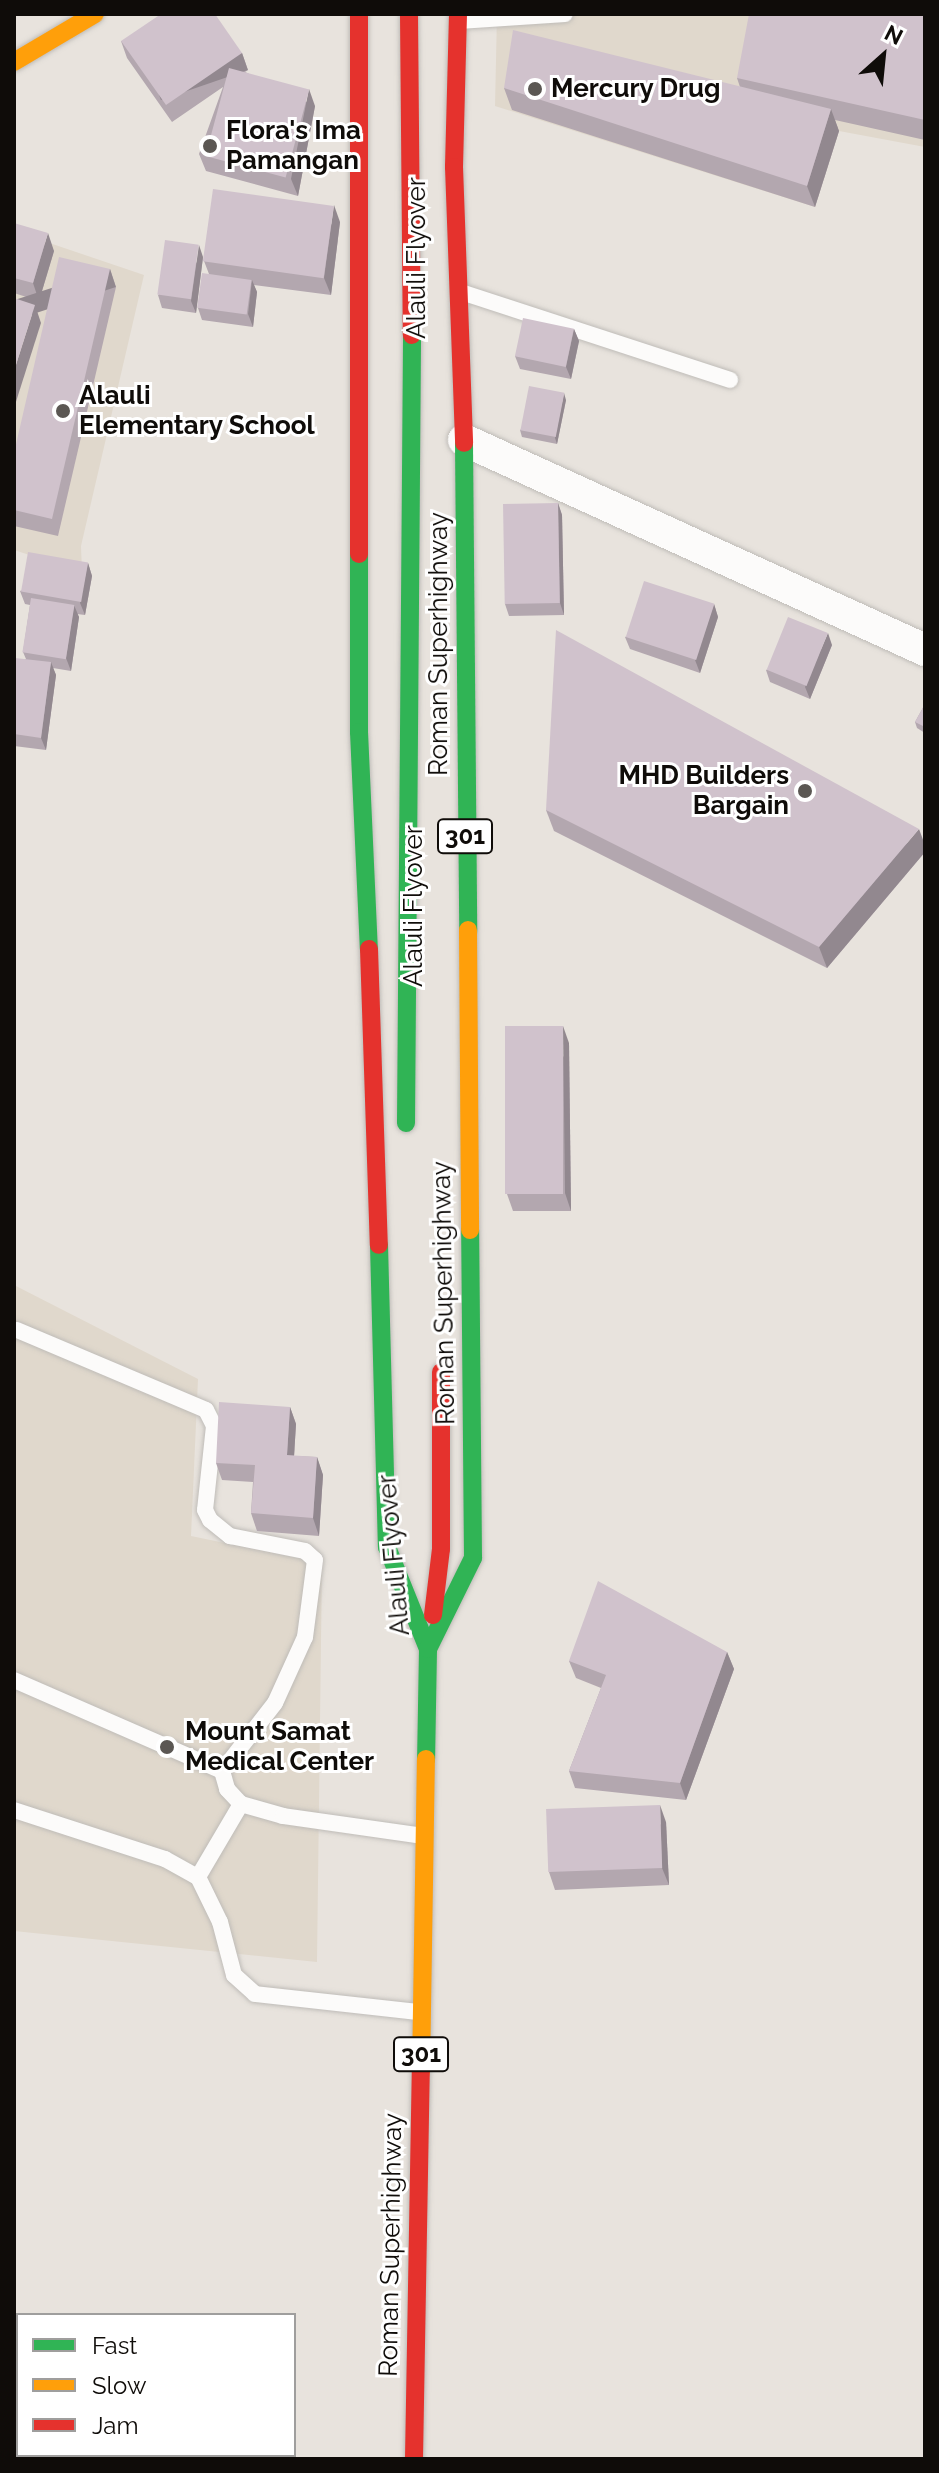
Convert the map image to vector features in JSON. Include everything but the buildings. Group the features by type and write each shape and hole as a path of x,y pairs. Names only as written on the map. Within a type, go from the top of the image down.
{"main road":[{"path":"14,62 95,14"},
{"name":"Roman Superhighway","path":"359,14 359,732 372,1006 387,1547 428,1649 414,2459"},
{"name":"Alauli Flyover","path":"406,1149 412,395 409,14"},
{"name":"Roman Superhighway","path":"428,1649 473,1558 464,440 454,167 453,17"},
{"name":"Alauli Flyover","path":"443,405 453,17"},
{"name":"Alauli Flyover","path":"428,1649 441,1549 441,1358"},
{"name":"Alauli Flyover","path":"416,1562 428,1649"}],"street":[{"path":"464,440 925,650"}],"lane":[{"path":"453,17 565,14"},
{"path":"459,292 730,380"},
{"path":"17,1330 206,1410 214,1426 205,1510 210,1520 230,1536 305,1551 315,1560 305,1637 275,1703 222,1771"},
{"path":"14,1680 222,1771"},
{"path":"222,1771 227,1789 241,1804 283,1816 425,1837"},
{"path":"198,1877 241,1804"},
{"path":"14,1810 165,1859 198,1877 220,1922 234,1975 255,1994 422,2013"}],"shaded area":[{"path":"497,14 925,14 925,147 839,131 815,207 495,106"},
{"name":"Alauli Elementary School","path":"14,231 144,275 81,546 82,572 14,550"},
{"name":"Mount Samat Medical Center","path":"14,1285 198,1379 191,1536 322,1563 317,1962 14,1931"}],"traffic: fast":[{"path":"406,1123 412,335"},
{"path":"464,443 468,930"},
{"path":"359,554 359,732 369,949"},
{"path":"428,1649 473,1558 470,1230"},
{"path":"379,1245 387,1547 428,1649 426,1759"}],"traffic: slow":[{"path":"14,62 95,14"},
{"path":"468,930 470,1230"},
{"path":"421,2072 426,1759"}],"traffic: jam":[{"path":"359,14 359,554"},
{"path":"409,14 412,335"},
{"path":"458,14 454,167 464,443"},
{"path":"369,949 379,1245"},
{"path":"433,1615 441,1549 441,1372"},
{"path":"414,2459 421,2072"}],"place":[{"name":"Mercury Drug","path":"535,89"},
{"name":"Flora's Ima Pamangan","path":"210,146"},
{"name":"Alauli Elementary School","path":"63,411"},
{"name":"MHD Builders Bargain","path":"805,791"},
{"name":"Mount Samat Medical Center","path":"167,1747"}]}
